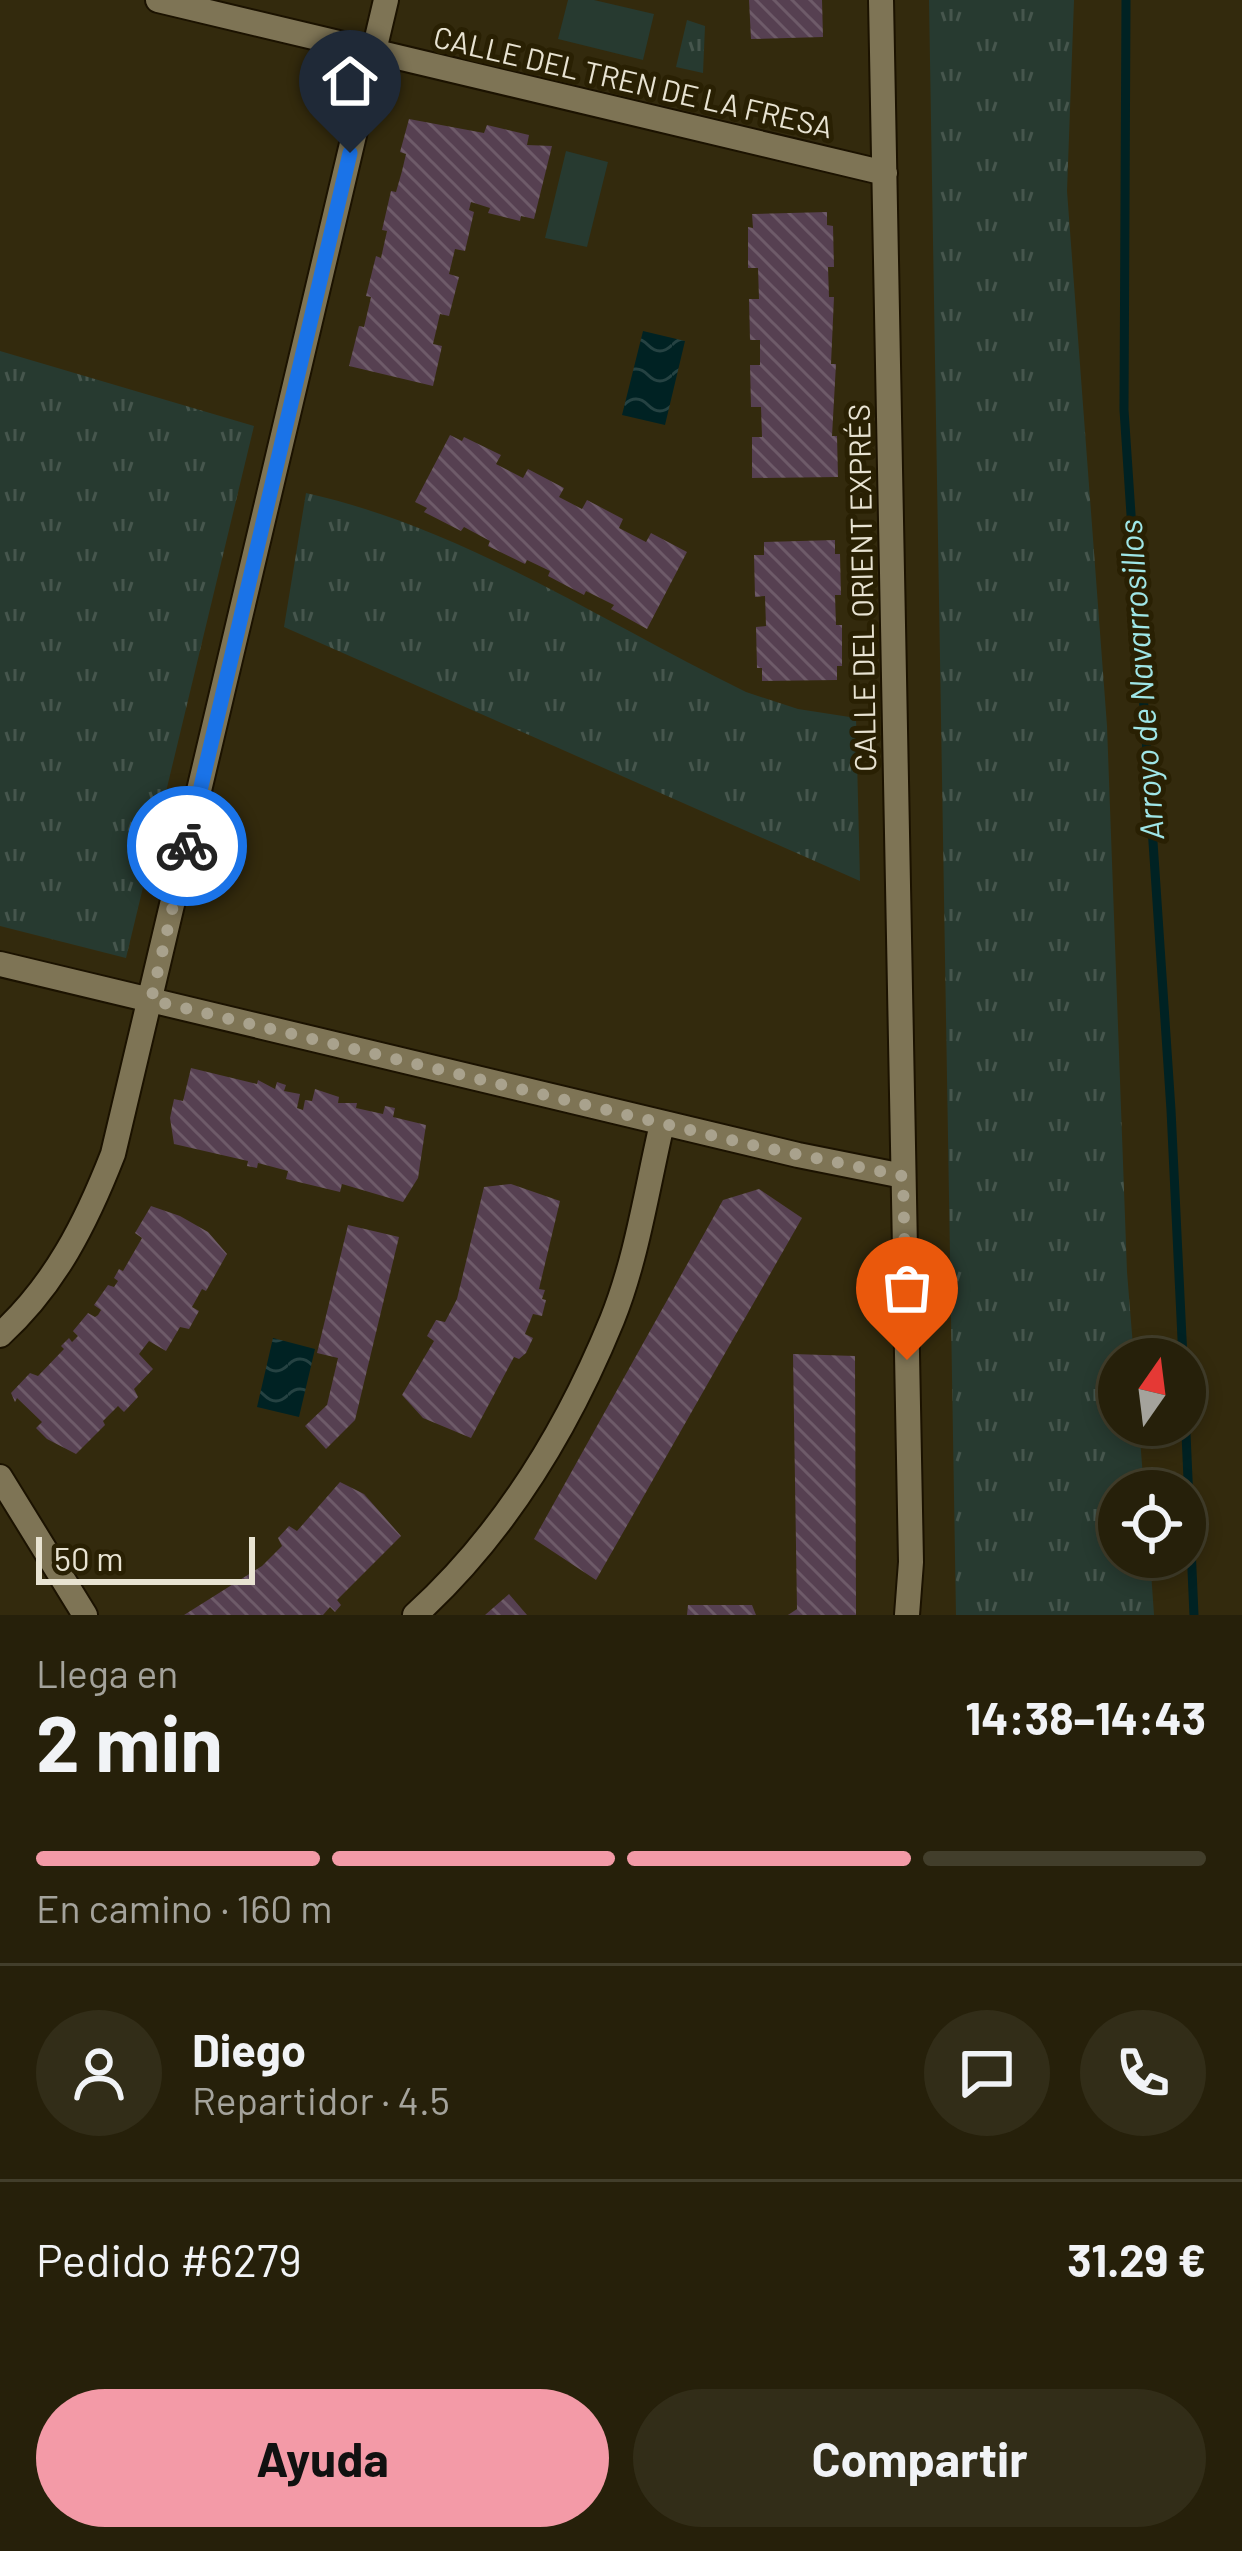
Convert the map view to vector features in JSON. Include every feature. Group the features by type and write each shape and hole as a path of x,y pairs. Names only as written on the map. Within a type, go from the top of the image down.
{"street":[{"name":"CALLE DEL TREN DE LA FRESA","path":"158,0 885,173"},
{"path":"0,1336 61,1265 89,1214 112,1154 386,0"},
{"name":"CALLE DEL ORIENT EXPRÉS","path":"881,0 911,1562 907,1615"},
{"path":"0,964 662,1124 903,1176"},
{"path":"415,1615 498,1528 564,1421 614,1317 662,1124"},
{"path":"0,1477 85,1615"}],"green space":[{"path":"568,0 594,0 654,14 643,60 558,39"},
{"path":"929,0 1074,0 1067,191 1107,726 1132,1338 1098,1338 1098,1446 1141,1446 1142,1470 1098,1470 1098,1578 1151,1578 1154,1615 956,1615"},
{"path":"687,20 705,26 703,73 676,67"},
{"path":"566,151 608,162 587,247 545,238"},
{"path":"0,351 254,426 126,958 0,926"},
{"path":"306,493 421,529 477,553 746,692 798,709 856,718 860,881 284,627"}],"water":[{"path":"643,331 685,341 665,425 622,415"},
{"path":"273,1338 315,1349 299,1417 257,1407"}],"building":[{"path":"749,0 822,0 823,37 751,39"},
{"path":"409,119 484,133 487,125 529,135 527,145 552,146 534,219 521,216 520,221 488,213 490,208 471,202 469,210 474,212 465,251 455,249 449,274 459,277 449,316 440,314 433,344 442,346 433,386 349,366 359,326 364,327 376,256 381,258 387,231 382,230 391,191 396,192 402,171 406,154 400,152"},
{"path":"827,212 827,225 833,226 834,267 828,267 829,297 834,297 832,436 837,436 838,477 752,478 752,437 762,437 761,407 751,407 750,365 760,365 760,340 750,340 749,299 759,299 758,268 748,268 748,227 753,228 752,214"},
{"path":"450,435 501,455 496,464 523,478 528,469 564,488 559,497 582,509 587,500 623,519 619,528 646,542 651,533 687,552 647,629 611,609 614,605 548,576 550,571 527,560 525,564 488,546 490,541 464,527 461,531 424,512 427,508 415,502"},
{"path":"835,540 841,595 835,595 836,625 842,625 842,666 837,666 837,680 762,681 756,627 766,626 765,596 755,597 754,555 764,555 764,542"},
{"path":"191,1068 257,1084 258,1080 275,1089 277,1082 286,1085 284,1091 300,1094 297,1108 303,1110 315,1089 339,1097 338,1103 357,1103 356,1108 383,1114 385,1106 395,1108 393,1117 426,1125 418,1178 403,1202 342,1184 340,1192 286,1179 288,1171 258,1163 257,1168 247,1166 248,1161 174,1144 170,1118 174,1099 183,1101"},
{"path":"511,1184 560,1201 539,1289 545,1290 542,1299 546,1300 542,1316 533,1314 525,1334 533,1338 526,1353 514,1357 471,1438 423,1418 402,1395 434,1341 427,1336 436,1320 445,1322 457,1299 484,1187"},
{"path":"759,1189 802,1218 596,1580 534,1539 723,1200"},
{"path":"151,1206 208,1232 227,1254 192,1307 199,1311 189,1329 180,1327 166,1351 149,1341 139,1354 153,1369 134,1389 138,1397 124,1412 118,1406 76,1454 47,1439 36,1428 42,1422 17,1398 15,1402 11,1393 30,1373 38,1376 69,1338 72,1342 78,1336 73,1331 88,1313 98,1315 101,1310 94,1305 108,1285 114,1287 118,1281 114,1278 142,1238 135,1233"},
{"path":"348,1225 399,1237 355,1420 326,1449 305,1426 327,1405 338,1358 317,1353"},
{"path":"793,1354 855,1356 856,1615 788,1615 797,1609"},
{"path":"340,1482 364,1494 401,1536 337,1600 341,1605 335,1612 330,1607 323,1615 184,1615 262,1566 282,1546 278,1538 289,1526 297,1531"},
{"path":"509,1594 527,1615 485,1615"},
{"path":"688,1605 752,1605 756,1615 687,1615"}],"waterway":[{"name":"Arroyo de Navarrosillos","path":"1126,0 1124,410 1182,1338"},
{"name":"Arroyo de Navarrosillos","path":"1187,1446 1194,1615"}],"way so far":[{"path":"187,846 151,1000 752,1145 903,1176 907,1360"}],"route":[{"path":"187,846 350,153"}]}
